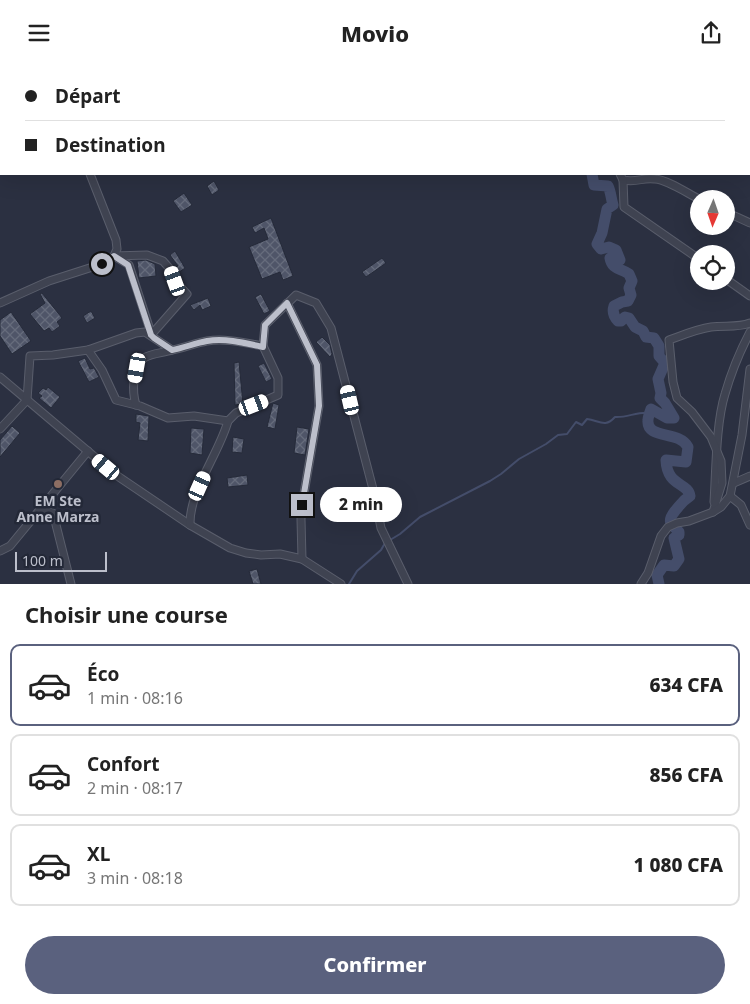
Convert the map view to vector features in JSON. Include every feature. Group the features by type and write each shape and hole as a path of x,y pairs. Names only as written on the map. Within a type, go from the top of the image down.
{"street":[{"path":"90,175 116,240 117,249 114,256"},
{"path":"690,195 657,179 646,178 634,182 622,177 624,207 690,253"},
{"path":"735,216 750,223"},
{"path":"0,303 49,281 102,264 114,256 147,255 163,261 170,269 175,281 186,294 152,336"},
{"path":"114,256 128,265 152,336"},
{"path":"735,285 750,296"},
{"path":"190,525 190,513 194,500 224,435 228,421 236,413 278,395 278,378 263,347 265,325 296,295 316,303 331,328 381,527 408,584"},
{"path":"287,303 317,365 319,406 302,512 302,559"},
{"path":"718,450 711,437 692,412 677,398 673,382 669,340 708,328 727,325 740,327 750,323"},
{"path":"0,429 28,400 30,356 88,350 136,333 145,332 172,350"},
{"path":"713,512 725,395 741,351 750,333"},
{"path":"136,405 134,385 137,368 143,359 207,341 230,340 263,347"},
{"path":"88,350 102,370 116,400 136,405 168,418 199,417 228,421"},
{"path":"641,584 648,573 661,536 668,527 713,512 721,507 730,496 734,483 750,369"},
{"path":"0,377 116,475 190,525 238,550 262,555 280,554 302,559 341,584"},
{"path":"0,551 10,546 88,451"},
{"path":"734,483 750,476"},
{"path":"730,496 741,505 750,525"},
{"path":"741,505 750,503"},
{"path":"41,509 53,513 71,584"}],"building":[{"path":"214,181 219,190 212,195 207,186"},
{"path":"184,193 192,205 181,212 173,201"},
{"path":"271,218 293,276 283,280 280,272 262,279 249,247 268,239 264,228 255,233 252,227"},
{"path":"175,251 185,268 178,273 175,267 178,266 170,255"},
{"path":"382,258 386,263 366,277 362,272"},
{"path":"146,260 155,264 156,276 139,278 137,261"},
{"path":"42,293 62,318 57,322 60,326 52,332 49,328 44,331 30,314 45,303 40,294"},
{"path":"261,294 270,311 264,314 255,297"},
{"path":"208,298 211,306 202,310 200,305 194,310 190,305"},
{"path":"91,311 95,318 87,323 83,316"},
{"path":"11,312 31,341 12,354 0,336 0,320"},
{"path":"322,337 330,345 332,354 330,357 316,342"},
{"path":"85,358 90,369 94,368 99,377 89,382 78,361"},
{"path":"239,362 243,404 235,405 234,363"},
{"path":"264,363 272,379 266,382 258,366"},
{"path":"48,387 60,397 51,408 39,398 42,396 38,393 43,388 46,390"},
{"path":"273,403 279,405 275,429 267,427"},
{"path":"136,414 149,416 148,441 138,440 140,423 136,422"},
{"path":"12,426 20,433 0,457 0,440"},
{"path":"297,427 309,429 305,455 294,453"},
{"path":"191,428 204,429 202,455 190,453"},
{"path":"233,437 244,439 242,453 232,452"},
{"path":"247,475 248,485 228,487 227,478"},
{"path":"257,569 261,584 253,584 249,571"}],"waterway":[{"path":"592,175 594,185 608,186 613,205 607,209 602,233 597,244 601,249 609,247 616,250 620,260 610,258 611,262 615,267 629,274 632,281 629,288 631,295 628,301 614,306 614,316 618,321 625,317 629,318 635,327 643,331 646,337 654,338 659,346 659,356 665,363 658,379 661,393 660,398 674,418 667,418 651,409 648,419 649,426 657,433 678,438 688,447 686,462 666,460 670,475 686,488 690,496 685,499 671,517 672,524 679,532 679,535 674,538 679,559 674,566 664,565 657,575 659,584"},
{"path":"349,584 357,571 381,550 385,543 400,534 420,517 490,481 519,459 558,435 567,434 576,422 582,425 587,419 605,423 615,417 650,413"}],"place":[{"name":"EM Ste Anne Marza","path":"58,484"}],"route":[{"path":"102,264 114,256 128,265 141,299 151,335 172,350 190,347 207,341 230,340 263,347 265,325 287,303 317,365 319,406 302,505"}]}
